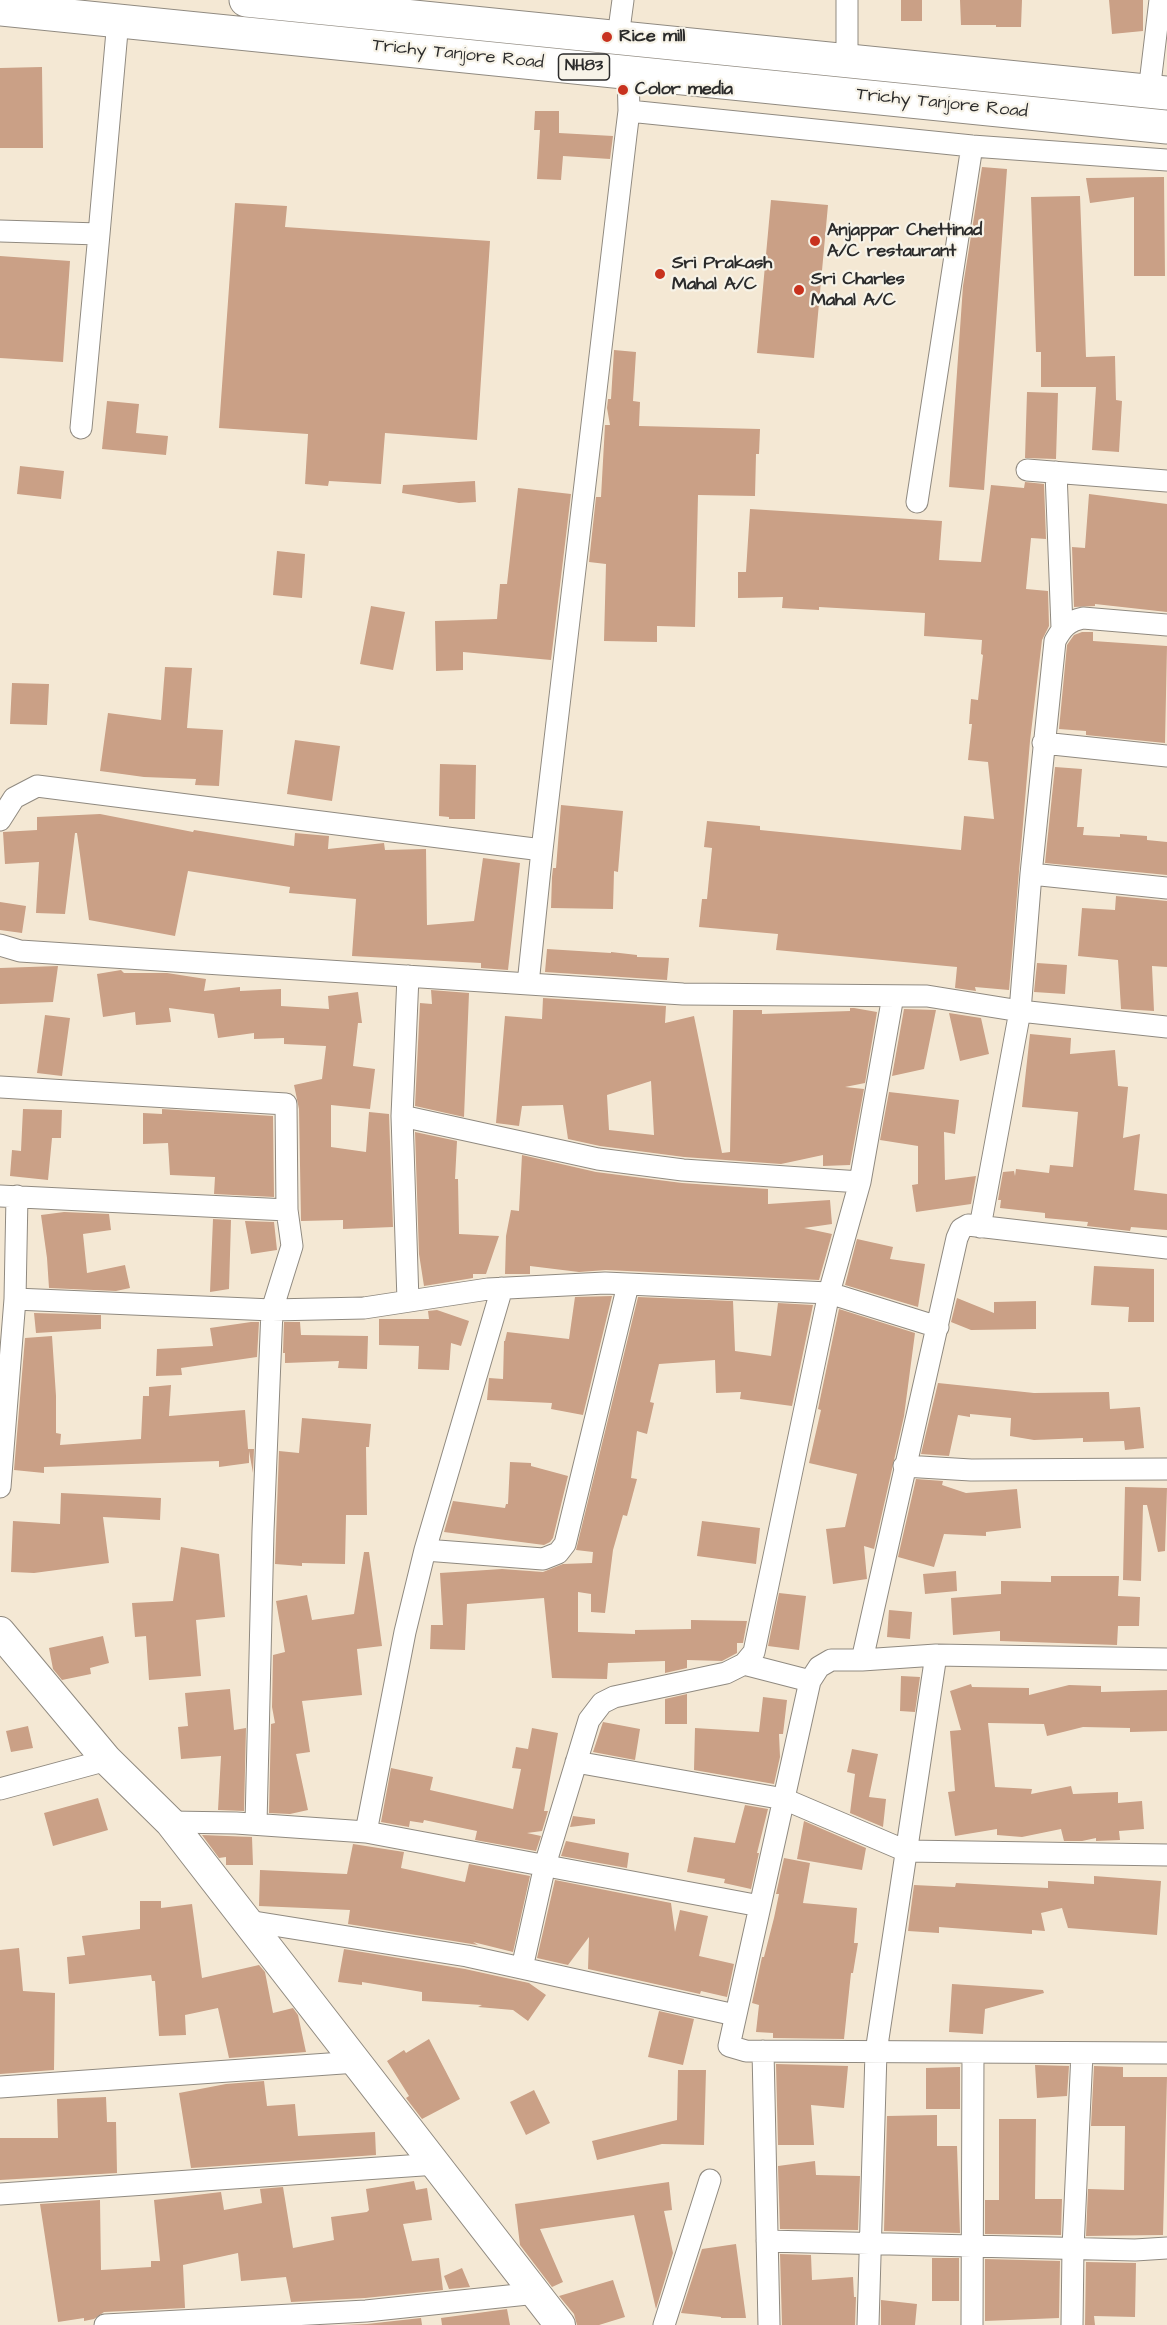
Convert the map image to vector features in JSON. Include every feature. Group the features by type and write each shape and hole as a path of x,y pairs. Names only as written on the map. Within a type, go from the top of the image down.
{"highway":[{"name":"Trichy Tanjore Road","path":"246,0 337,5 618,37 1158,92"},
{"name":"Trichy Tanjore Road","path":"0,9 1167,127"}],"main road":[{"path":"0,1632 107,1760 170,1822 560,2325"}],"street":[{"path":"618,37 623,0"},
{"path":"847,61 848,0"},
{"path":"1158,92 1160,0"},
{"path":"81,428 118,20"},
{"path":"528,984 629,111 628,72"},
{"path":"629,111 972,146 1167,160"},
{"path":"917,502 972,146"},
{"path":"0,231 99,234"},
{"path":"1027,470 1167,481"},
{"path":"1056,472 1062,628"},
{"path":"980,1227 1020,1011 1043,743 1055,641 1062,628 1072,620 1083,618 1167,625"},
{"path":"1043,743 1167,756"},
{"path":"0,820 14,798 37,786 542,850"},
{"path":"1031,874 1167,888"},
{"path":"0,945 20,951 683,994 927,996 1020,1011 1167,1027"},
{"path":"408,976 402,1116 408,1301"},
{"path":"522,1968 545,1865 589,1720 602,1702 614,1697 726,1673 744,1664 754,1652 829,1293 860,1182 893,996"},
{"path":"0,1087 286,1104 287,1210 292,1246 272,1310 263,1531 256,1824"},
{"path":"402,1116 598,1159 682,1170 860,1182"},
{"path":"0,1487 15,1299 8,1196 287,1210"},
{"path":"862,1660 904,1466 961,1229 968,1225 1167,1248"},
{"path":"15,1299 272,1310 364,1308 502,1288 605,1283 829,1293 938,1327"},
{"path":"425,1550 543,1559 558,1553 565,1544 628,1284"},
{"path":"366,1832 405,1632 425,1550 502,1288"},
{"path":"904,1466 971,1470 1167,1469"},
{"path":"868,2325 876,2052 936,1656"},
{"path":"1167,1659 936,1656 831,1660 819,1667 810,1681 729,2046 746,2051 1167,2053"},
{"path":"744,1664 810,1681"},
{"path":"0,1789 107,1760"},
{"path":"576,1762 784,1799 906,1851 1167,1855"},
{"path":"170,1822 256,1824 366,1832 760,1906"},
{"path":"248,1921 466,1956 735,2014"},
{"path":"763,2051 769,2325"},
{"path":"972,2325 973,2053"},
{"path":"1072,2325 1073,2248 1082,2054"},
{"path":"0,2087 357,2062"},
{"path":"0,2194 437,2164"},
{"path":"664,2325 710,2180"},
{"path":"767,2241 1135,2250 1167,2248"},
{"path":"105,2325 366,2311 537,2293"}],"building":[{"path":"901,0 922,0 922,21 901,21"},
{"path":"960,0 1022,0 1021,27 961,25"},
{"path":"1109,0 1143,0 1143,31 1112,34"},
{"path":"42,67 43,148 0,148 0,68"},
{"path":"535,111 559,111 559,133 613,136 610,159 563,156 561,180 537,179 540,130 534,130"},
{"path":"982,167 1007,169 984,490 949,487 963,286"},
{"path":"1164,177 1165,276 1134,276 1134,197 1090,203 1086,178"},
{"path":"1080,196 1086,357 1115,356 1116,400 1122,401 1119,452 1092,450 1096,387 1041,387 1041,352 1036,352 1031,197"},
{"path":"771,200 828,205 814,358 757,353"},
{"path":"235,203 287,206 285,227 490,241 477,440 385,433 381,484 329,481 328,486 305,484 308,434 219,428"},
{"path":"0,256 70,261 63,362 0,358"},
{"path":"614,350 636,352 633,401 640,402 639,426 760,429 759,454 756,454 755,496 698,495 695,627 657,626 657,642 604,641 606,564 589,562 596,497 601,497 605,425 610,425 607,408 608,399 611,399"},
{"path":"1027,392 1058,393 1056,459 1025,458"},
{"path":"107,401 139,404 136,433 168,436 166,455 102,449"},
{"path":"20,466 64,471 61,499 17,494"},
{"path":"475,481 476,502 459,503 402,493 403,485"},
{"path":"1025,482 1044,484 1046,539 1031,538 1026,589 1048,591 1049,626 1042,640 1030,741 1009,990 975,987 976,991 955,988 957,967 776,950 778,934 699,927 702,899 707,899 712,848 704,847 707,821 760,826 760,830 961,850 964,816 994,819 988,762 968,760 972,724 969,724 971,699 978,700 983,655 981,654 982,640 924,636 925,613 819,607 819,610 782,608 783,597 738,598 738,572 746,572 750,509 942,521 939,560 981,562 991,485 1024,488"},
{"path":"518,488 571,494 551,660 463,652 463,670 436,671 435,621 497,619 500,584 507,584"},
{"path":"1089,494 1167,504 1167,612 1095,604 1095,606 1074,607 1072,547 1085,548"},
{"path":"277,551 305,554 302,598 273,595"},
{"path":"371,606 405,612 393,670 360,664"},
{"path":"1093,632 1093,641 1167,646 1165,743 1086,735 1086,731 1059,729 1067,645 1074,635"},
{"path":"165,667 192,668 187,728 223,730 219,786 195,785 196,779 144,777 100,771 108,713 161,720"},
{"path":"12,683 49,684 47,725 10,724"},
{"path":"295,740 340,746 332,801 287,794"},
{"path":"440,764 476,765 475,819 449,819 449,817 439,816"},
{"path":"1055,767 1082,769 1077,827 1084,827 1083,835 1147,836 1147,840 1167,842 1167,875 1045,863"},
{"path":"561,805 623,811 618,872 614,871 613,909 551,908 552,877 553,868 556,868"},
{"path":"100,814 193,832 194,830 294,846 295,833 329,836 328,849 384,843 385,850 426,849 427,925 474,921 483,858 520,863 508,970 481,968 481,963 352,956 356,899 289,893 290,887 188,871 175,936 89,920 77,833 75,833 65,914 36,913 39,862 5,864 3,832 37,830 37,817"},
{"path":"1116,896 1167,901 1167,967 1152,966 1154,1011 1121,1009 1118,960 1078,956 1082,908 1115,910"},
{"path":"0,902 26,906 22,933 0,930"},
{"path":"547,949 669,958 667,980 545,972"},
{"path":"1037,963 1067,965 1065,994 1034,992"},
{"path":"58,966 53,1002 0,1004 0,968"},
{"path":"121,970 124,973 167,973 206,979 204,991 240,987 240,991 281,989 281,1006 329,1009 328,996 358,992 362,1023 358,1023 353,1066 375,1069 370,1109 331,1105 331,1147 366,1152 369,1112 389,1114 393,1227 343,1229 343,1220 301,1221 299,1109 294,1085 322,1079 326,1046 284,1044 284,1038 254,1039 254,1033 218,1038 214,1014 169,1008 171,1022 136,1025 135,1012 103,1017 97,974"},
{"path":"431,990 469,993 464,1117 415,1106 420,1003 432,1004"},
{"path":"543,998 666,1006 665,1023 694,1016 722,1153 730,1152 733,1010 762,1010 762,1014 850,1011 850,1008 854,1008 877,1012 865,1083 845,1087 864,1089 850,1165 823,1166 823,1155 781,1164 684,1157 600,1146 568,1139 563,1105 522,1106 519,1126 496,1123 505,1016 542,1019","holes":["651,1081 654,1135 609,1130 607,1095"]},
{"path":"904,1009 936,1010 924,1069 892,1076"},
{"path":"949,1013 981,1018 989,1054 960,1061"},
{"path":"45,1015 70,1018 62,1076 37,1073"},
{"path":"1030,1034 1071,1038 1070,1054 1115,1050 1118,1086 1128,1087 1123,1138 1140,1134 1134,1190 1167,1194 1167,1230 1131,1227 1130,1231 1087,1226 1088,1222 1045,1218 1045,1213 1000,1208 1001,1200 998,1200 1003,1172 1014,1171 1015,1176 1016,1169 1049,1173 1050,1165 1073,1167 1078,1112 1022,1107"},
{"path":"889,1092 959,1100 955,1134 944,1132 945,1180 976,1176 971,1204 916,1212 912,1185 918,1184 918,1146 880,1140"},
{"path":"23,1109 62,1110 61,1138 52,1138 48,1180 10,1176 12,1150 21,1151"},
{"path":"162,1109 273,1116 274,1197 214,1194 215,1177 170,1175 168,1143 143,1144 143,1113 162,1114"},
{"path":"415,1132 457,1141 455,1179 458,1179 459,1234 499,1236 486,1274 473,1274 473,1278 424,1286 419,1254"},
{"path":"522,1155 596,1172 682,1183 768,1189 768,1204 830,1200 832,1224 804,1228 832,1234 819,1280 606,1270 579,1272 530,1266 530,1274 505,1274 506,1236 511,1210 519,1211"},
{"path":"64,1212 109,1214 111,1230 83,1234 87,1273 125,1265 130,1288 116,1291 49,1288 41,1215"},
{"path":"213,1219 231,1220 229,1289 210,1292"},
{"path":"245,1221 274,1222 277,1250 251,1254"},
{"path":"857,1239 893,1247 890,1259 925,1264 918,1307 845,1285"},
{"path":"1094,1266 1154,1269 1154,1322 1128,1322 1129,1307 1091,1305"},
{"path":"612,1296 583,1415 551,1409 552,1403 487,1400 489,1378 503,1379 504,1341 507,1332 569,1339 575,1297"},
{"path":"638,1297 733,1301 735,1351 771,1356 778,1303 813,1305 792,1406 740,1399 741,1392 716,1393 715,1360 659,1364 650,1402 654,1403 647,1434 637,1431 631,1478 637,1479 627,1516 623,1515 613,1550 605,1613 591,1612 591,1594 578,1592 578,1632 635,1634 635,1630 691,1629 691,1620 747,1621 743,1643 737,1643 737,1653 722,1661 687,1660 687,1668 665,1673 665,1661 608,1663 607,1679 552,1678 544,1598 467,1604 465,1650 430,1649 431,1625 443,1625 440,1573 502,1569 543,1572 563,1564 592,1563 593,1552 576,1550"},
{"path":"957,1298 994,1313 994,1302 1036,1301 1036,1329 971,1330 951,1322"},
{"path":"839,1309 915,1333 904,1416 874,1549 864,1546 867,1579 833,1584 826,1529 845,1527 857,1474 809,1463"},
{"path":"437,1310 469,1321 461,1346 451,1343 449,1370 418,1369 419,1346 379,1345 379,1319 429,1319 428,1311"},
{"path":"34,1313 101,1315 101,1329 36,1333"},
{"path":"259,1322 257,1357 181,1368 182,1375 156,1376 157,1349 213,1346 210,1328"},
{"path":"284,1322 300,1322 301,1335 368,1336 367,1369 338,1368 339,1361 285,1363"},
{"path":"52,1336 56,1433 61,1434 60,1445 141,1439 143,1396 149,1396 149,1387 171,1385 169,1416 245,1410 248,1449 254,1449 253,1473 249,1451 249,1463 219,1467 219,1461 44,1467 44,1473 14,1470 25,1338"},
{"path":"938,1383 1034,1393 1109,1392 1110,1409 1140,1407 1144,1448 1125,1450 1124,1441 1083,1442 1083,1438 1034,1440 1010,1436 1011,1418 970,1414 970,1417 958,1415 949,1456 921,1454"},
{"path":"302,1418 371,1424 369,1447 366,1447 367,1515 346,1515 345,1564 302,1563 302,1566 275,1564 279,1451 299,1453"},
{"path":"510,1462 531,1463 531,1466 568,1476 553,1538 550,1542 544,1545 444,1532 453,1501 505,1508 508,1504"},
{"path":"916,1479 943,1481 942,1485 966,1493 1017,1489 1021,1528 986,1532 986,1536 944,1534 934,1567 898,1557"},
{"path":"1125,1487 1167,1488 1165,1551 1158,1552 1147,1505 1143,1505 1141,1581 1123,1580"},
{"path":"61,1493 161,1498 160,1520 103,1517 109,1563 34,1573 11,1572 13,1521 60,1524"},
{"path":"702,1521 760,1528 756,1564 697,1556"},
{"path":"181,1547 219,1554 225,1617 196,1620 201,1676 149,1680 146,1636 135,1637 132,1603 173,1601"},
{"path":"364,1552 369,1552 382,1646 357,1649 362,1695 302,1701 310,1752 296,1754 308,1810 290,1814 269,1813 271,1724 275,1723 272,1707 273,1655 285,1652 276,1601 307,1595 312,1620 354,1614"},
{"path":"956,1571 957,1591 925,1594 923,1574"},
{"path":"1051,1576 1119,1576 1118,1596 1140,1597 1139,1626 1118,1626 1117,1645 1000,1641 1000,1631 953,1635 951,1598 1001,1594 1001,1581 1051,1582"},
{"path":"779,1593 806,1596 799,1650 768,1646"},
{"path":"889,1610 912,1612 910,1639 887,1637"},
{"path":"103,1636 109,1663 90,1668 91,1674 62,1680 53,1669 49,1648"},
{"path":"901,1676 920,1677 915,1712 900,1711"},
{"path":"971,1684 972,1687 1029,1688 1029,1695 1069,1685 1101,1686 1101,1692 1167,1690 1167,1731 1130,1732 1130,1728 1083,1727 1047,1736 1044,1724 988,1723 995,1787 1032,1789 1031,1794 1071,1786 1073,1794 1118,1792 1118,1803 1142,1801 1144,1829 1119,1831 1120,1840 1096,1841 1096,1838 1064,1841 1061,1829 1022,1837 997,1835 997,1829 955,1836 948,1792 955,1791 950,1731 961,1730 950,1691"},
{"path":"230,1689 234,1730 246,1728 244,1811 218,1810 221,1756 181,1759 178,1727 188,1726 185,1693"},
{"path":"687,1694 687,1724 665,1724 665,1699"},
{"path":"763,1697 787,1700 783,1734 779,1734 780,1757 774,1784 694,1770 695,1728 759,1732"},
{"path":"603,1722 640,1729 635,1760 593,1752"},
{"path":"28,1726 33,1748 11,1752 6,1731"},
{"path":"532,1728 558,1733 544,1811 548,1811 542,1831 527,1833 541,1836 536,1851 475,1840 477,1831 424,1820 423,1823 410,1821 409,1827 381,1822 391,1768 433,1777 430,1790 513,1809 521,1769 512,1768 516,1747 528,1749"},
{"path":"852,1749 878,1754 869,1797 886,1799 883,1827 850,1813 855,1774 847,1772"},
{"path":"98,1798 108,1830 53,1846 44,1813"},
{"path":"745,1805 768,1809 751,1889 724,1883 725,1879 687,1872 694,1837 735,1843"},
{"path":"573,1816 595,1819 595,1824 570,1827"},
{"path":"804,1821 866,1848 862,1870 797,1859"},
{"path":"202,1835 252,1837 253,1865 226,1865 226,1857 219,1858"},
{"path":"566,1841 629,1853 627,1868 561,1856"},
{"path":"353,1844 404,1852 401,1868 465,1882 469,1864 530,1876 513,1952 473,1942 478,1945 348,1924 350,1910 259,1906 260,1870 347,1874"},
{"path":"784,1858 810,1863 803,1903 857,1908 854,1943 858,1943 853,1973 851,1973 844,2039 773,2038 773,2033 756,2032 759,2005 752,2003 762,1957 764,1957 774,1918 779,1894 776,1894"},
{"path":"1094,1876 1161,1881 1157,1935 1068,1928 1062,1908 1041,1913 1045,1931 1032,1930 1032,1934 939,1927 939,1933 908,1931 914,1885 955,1887 956,1883 1048,1888 1048,1881 1094,1884"},
{"path":"555,1880 671,1903 675,1932 680,1910 708,1916 699,1956 734,1964 727,1997 701,1991 700,1994 588,1969 589,1937 568,1965 537,1958"},
{"path":"140,1901 161,1901 161,1908 192,1904 202,1978 259,1965 265,1972 273,2013 293,2008 298,2015 306,2052 229,2058 218,2008 185,2015 186,2035 159,2036 155,1981 152,1981 151,1975 69,1984 67,1957 85,1955 82,1936 140,1929"},
{"path":"19,1948 23,1991 55,1993 54,2070 0,2074 0,1950"},
{"path":"344,1949 465,1969 529,1983 546,1995 528,2021 513,2010 478,2007 482,2005 422,2001 422,1992 362,1982 362,1985 338,1982"},
{"path":"952,1984 1043,1990 1044,1993 985,2009 983,2034 949,2032"},
{"path":"659,2011 694,2019 683,2065 648,2057"},
{"path":"429,2039 460,2099 422,2119 406,2098 409,2096 387,2061 404,2050 406,2053"},
{"path":"776,2064 848,2066 844,2108 811,2105 814,2145 778,2145"},
{"path":"1035,2065 1069,2066 1067,2096 1037,2098"},
{"path":"1094,2066 1123,2067 1123,2077 1167,2077 1163,2235 1086,2236 1088,2189 1124,2190 1125,2126 1091,2126"},
{"path":"960,2067 960,2109 926,2109 926,2068"},
{"path":"678,2070 706,2070 704,2145 662,2144 597,2160 592,2141 677,2120"},
{"path":"264,2081 267,2106 295,2104 298,2136 375,2132 376,2155 191,2168 179,2093 226,2084"},
{"path":"534,2090 550,2123 526,2135 510,2102"},
{"path":"106,2097 107,2122 116,2122 117,2173 0,2180 0,2138 58,2138 57,2099"},
{"path":"937,2115 937,2146 957,2146 960,2233 884,2231 887,2116"},
{"path":"999,2119 1036,2119 1035,2199 1062,2199 1061,2235 985,2234 985,2200 999,2200"},
{"path":"815,2161 816,2175 860,2176 858,2230 780,2229 778,2166"},
{"path":"414,2181 416,2190 427,2188 432,2220 403,2224 412,2261 439,2258 443,2290 365,2298 291,2302 286,2277 241,2281 238,2253 183,2265 185,2308 104,2312 94,2319 84,2321 84,2318 58,2322 40,2204 100,2200 101,2270 151,2267 151,2261 160,2261 154,2200 221,2192 224,2210 262,2203 260,2189 283,2187 293,2248 334,2240 331,2217 367,2212 369,2210 366,2189"},
{"path":"669,2182 672,2210 664,2211 673,2253 656,2309 634,2215 540,2229 563,2282 552,2287 520,2245 515,2204"},
{"path":"736,2244 746,2318 721,2318 681,2313 702,2249"},
{"path":"780,2254 811,2255 812,2280 853,2277 854,2297 856,2297 855,2325 782,2325"},
{"path":"932,2258 959,2258 959,2301 932,2301"},
{"path":"985,2259 1060,2261 1059,2318 985,2321"},
{"path":"1086,2262 1136,2263 1135,2317 1094,2316 1095,2325 1085,2325"},
{"path":"462,2268 470,2287 449,2289 444,2276"},
{"path":"613,2280 625,2317 599,2325 577,2325 574,2314 559,2296"},
{"path":"881,2300 917,2304 915,2325 881,2325"},
{"path":"507,2309 510,2325 442,2325 441,2318"},
{"path":"421,2318 422,2325 343,2325 367,2324"}],"place":[{"name":"Rice mill","path":"607,37"},
{"name":"Color media","path":"623,90"},
{"name":"Anjappar Chettinad A/C restaurant","path":"815,241"},
{"name":"Sri Prakash Mahal A/C","path":"660,274"},
{"name":"Sri Charles Mahal A/C","path":"799,290"}]}
